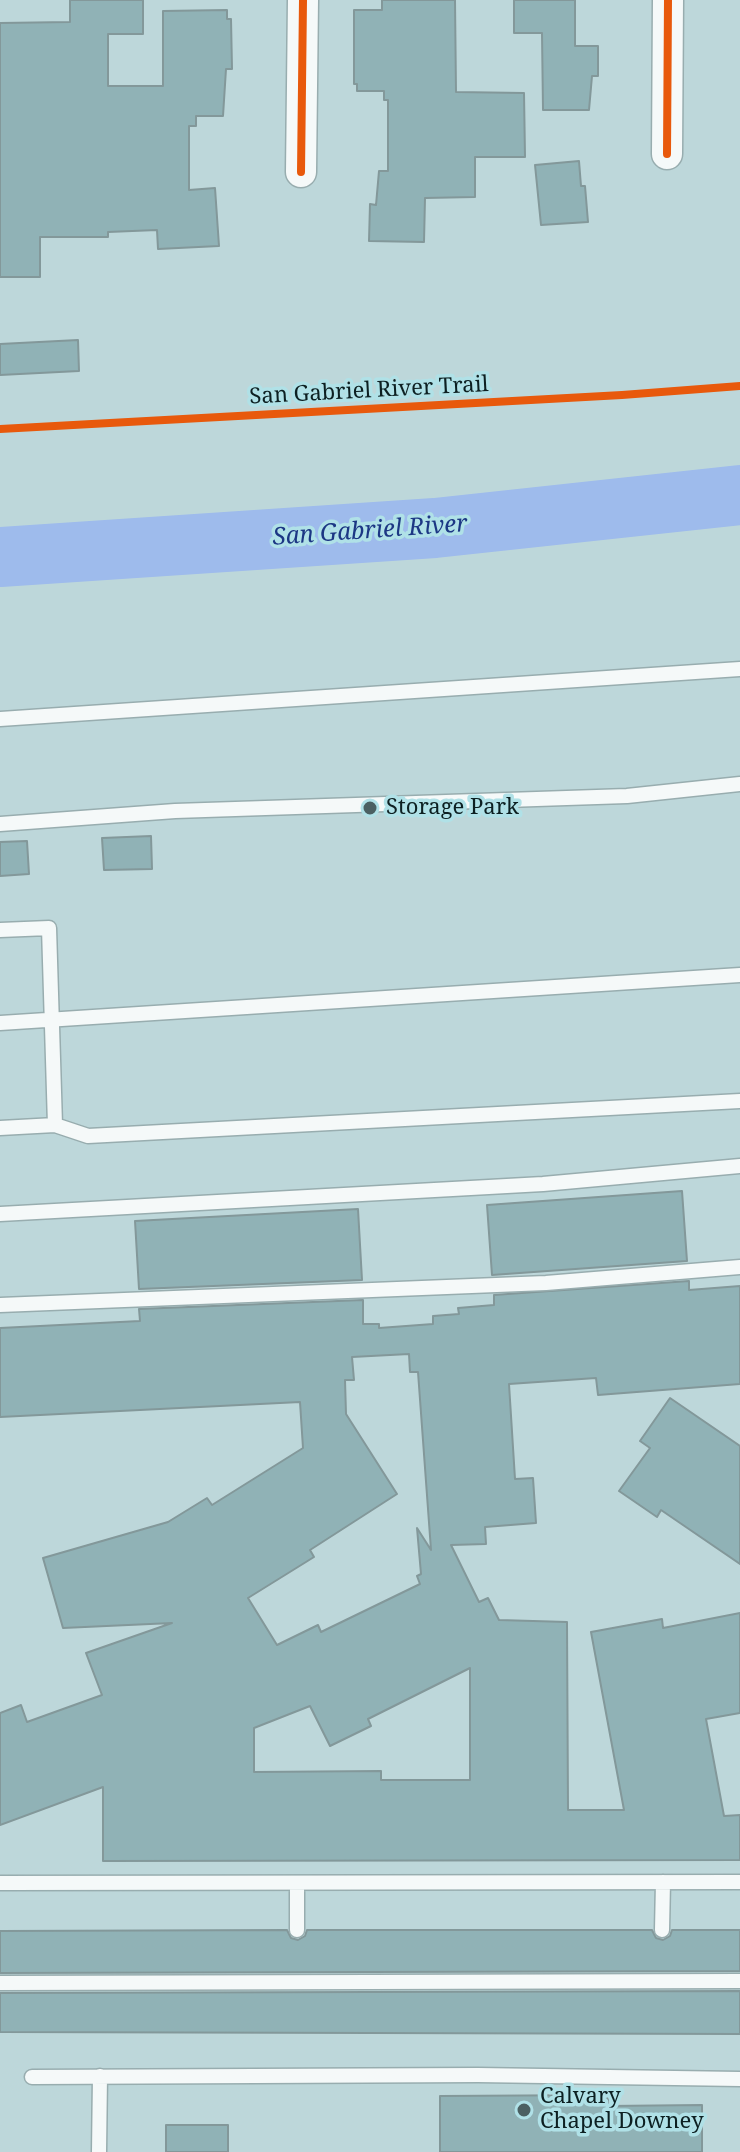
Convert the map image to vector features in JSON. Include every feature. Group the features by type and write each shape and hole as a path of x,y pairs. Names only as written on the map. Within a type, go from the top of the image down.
{"street":[{"path":"301,172 303,0"},
{"path":"667,154 668,0"}],"lane":[{"path":"0,719 740,669"},
{"path":"0,824 175,811 627,796 740,784"},
{"path":"0,930 49,928 55,1125"},
{"path":"0,1023 740,975"},
{"path":"0,1128 55,1125 88,1136 740,1101"},
{"path":"0,1214 543,1184 740,1166"},
{"path":"0,1305 530,1284 740,1267"},
{"path":"662,1930 663,1882"},
{"path":"0,1883 740,1882"},
{"path":"297,1883 297,1930"},
{"path":"0,1983 740,1981"},
{"path":"32,2077 478,2075 740,2079"},
{"path":"99,2152 100,2076"}],"building":[{"path":"70,0 143,0 143,34 108,34 108,86 163,86 163,11 227,10 227,19 231,19 232,69 226,69 223,116 196,116 196,126 189,126 189,190 215,188 219,246 158,249 157,230 108,232 108,237 40,237 40,277 0,277 0,23 70,22"},
{"path":"382,0 455,0 456,92 524,93 525,157 475,157 475,197 425,198 424,242 369,241 370,204 376,205 379,171 388,171 388,100 384,100 384,91 357,91 357,84 354,84 354,10 382,10"},
{"path":"514,0 575,0 575,46 598,46 598,76 592,76 589,110 543,110 542,33 514,33"},
{"path":"579,161 588,222 541,225 535,165"},
{"path":"78,340 79,371 0,375 0,344"},
{"path":"151,836 152,869 104,870 102,838"},
{"path":"27,841 29,874 0,876 0,842"},
{"path":"682,1191 687,1261 492,1275 487,1205"},
{"path":"358,1209 362,1280 139,1289 135,1221"},
{"path":"689,1281 689,1290 740,1286 740,1384 598,1395 596,1378 509,1384 515,1479 533,1478 536,1523 485,1527 486,1544 451,1545 479,1602 488,1598 499,1620 567,1622 568,1810 624,1810 591,1632 662,1619 663,1628 740,1613 740,1713 706,1719 724,1816 740,1815 740,1860 103,1861 103,1787 0,1825 0,1713 21,1705 27,1722 102,1695 86,1653 172,1623 63,1628 43,1558 168,1522 207,1498 212,1505 303,1448 300,1402 0,1417 0,1328 140,1321 139,1309 363,1300 363,1324 379,1324 379,1328 433,1324 433,1316 459,1314 458,1308 494,1305 494,1295","holes":["409,1354 410,1372 418,1372 431,1550 417,1528 421,1574 417,1576 420,1584 321,1632 318,1625 277,1645 248,1598 314,1557 310,1550 397,1494 346,1414 345,1380 354,1380 352,1357","470,1668 470,1780 381,1780 381,1771 254,1772 254,1728 310,1706 330,1746 371,1726 368,1719"]},
{"path":"670,1398 740,1446 740,1564 661,1510 657,1517 619,1491 650,1448 640,1441"},
{"path":"287,1930 291,1938 298,1940 305,1936 307,1930 652,1930 656,1938 663,1940 670,1936 672,1930 740,1930 740,1971 0,1973 0,1931"},
{"path":"740,1991 740,2034 0,2032 0,1993"},
{"name":"Calvary Chapel Downey","path":"608,2095 608,2106 702,2105 702,2152 440,2152 440,2096"},
{"path":"166,2125 228,2125 228,2152 166,2152"}],"waterway":[{"name":"San Gabriel River","path":"0,557 435,528 740,495"}],"cycle path":[{"path":"301,172 303,0"},
{"path":"667,154 668,0"},
{"name":"San Gabriel River Trail","path":"0,429 740,386"}],"place":[{"name":"Storage Park","path":"370,808"},
{"name":"Calvary Chapel Downey","path":"524,2110"}]}
